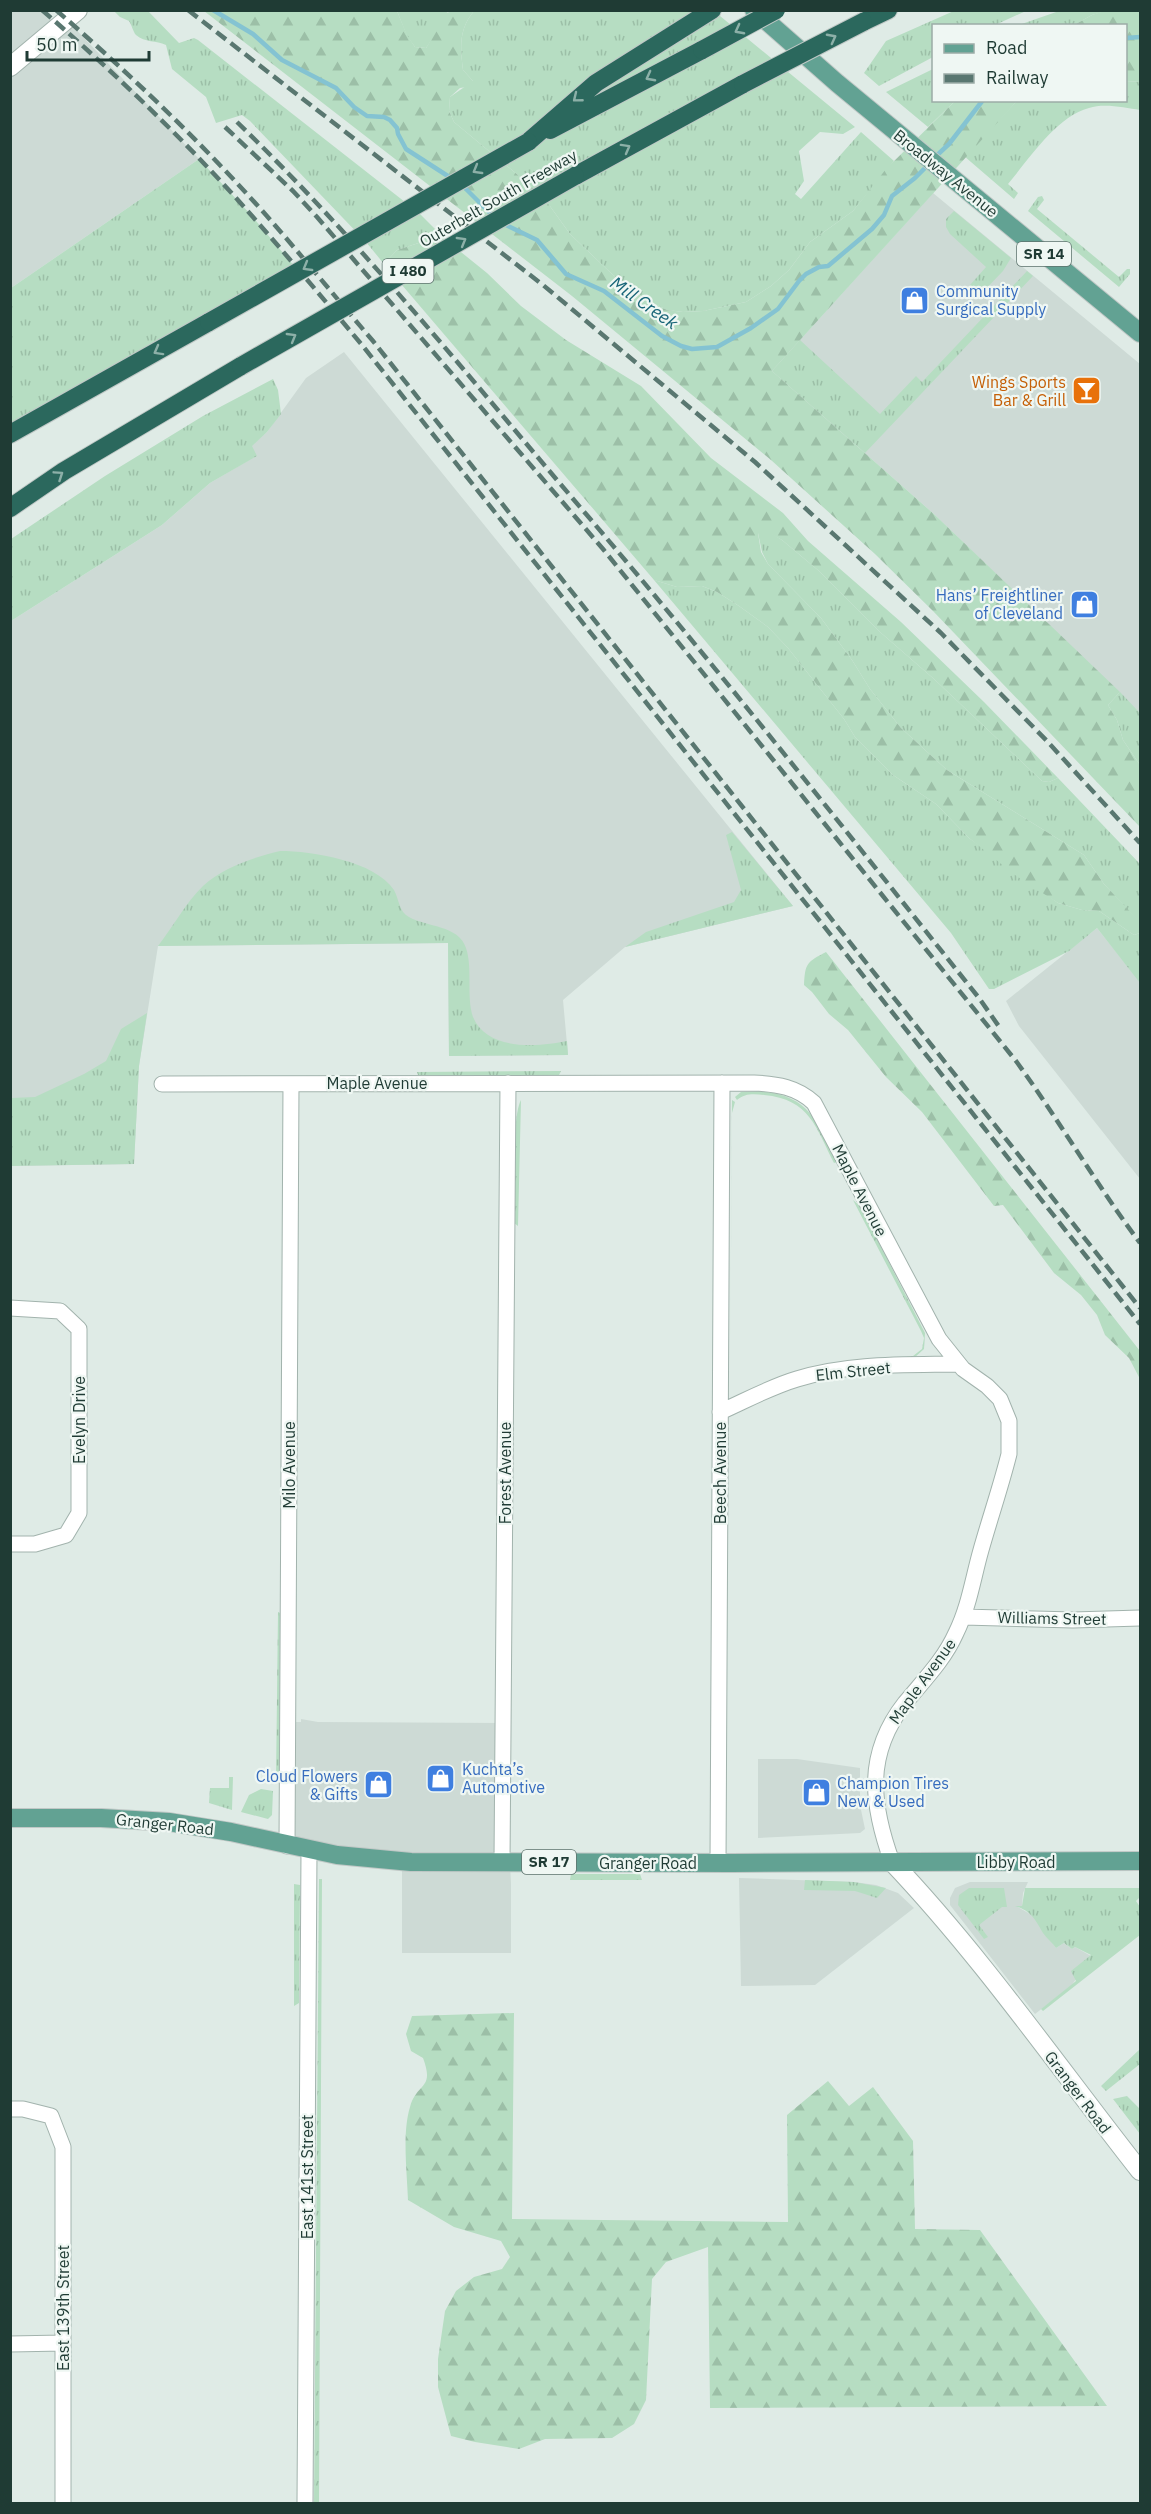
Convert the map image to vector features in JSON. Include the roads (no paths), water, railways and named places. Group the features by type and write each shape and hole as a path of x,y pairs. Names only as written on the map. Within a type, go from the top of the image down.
{"highway":[{"path":"528,142 596,83 712,10"},
{"name":"Outerbelt South Freeway","path":"10,434 528,142 776,10"},
{"name":"Outerbelt South Freeway","path":"10,508 74,465 241,366 575,176 743,84 888,10"}],"main road":[{"name":"Broadway Avenue","path":"754,10 837,83 1140,333"},
{"name":"Granger Road","path":"10,1818 101,1818 169,1822 231,1832 309,1851 411,1862 892,1862"},
{"name":"Libby Road","path":"892,1862 1140,1861"}],"street":[{"path":"10,67 78,10"},
{"name":"Forest Avenue","path":"502,1862 508,1083"},
{"name":"Maple Avenue","path":"162,1084 722,1083 777,1085 797,1091 814,1103 932,1328 958,1364 1000,1399 1008,1421 1010,1443 963,1617 949,1648 892,1722 877,1756 874,1773 876,1797 884,1839 892,1862"},
{"name":"Beech Avenue","path":"717,1863 722,1083"},
{"name":"Milo Avenue","path":"287,1846 291,1084"},
{"name":"Evelyn Drive","path":"10,1308 60,1311 79,1329 79,1513 66,1534 35,1544 10,1544"},
{"name":"Elm Street","path":"720,1412 784,1384 822,1373 859,1368 958,1364"},
{"name":"Williams Street","path":"963,1617 1073,1620 1140,1618"},
{"name":"East 141st Street","path":"305,2504 309,1851"},
{"name":"Granger Road","path":"892,1862 976,1957 1104,2127 1140,2171"},
{"name":"East 139th Street","path":"10,2109 23,2109 51,2116 63,2147 63,2504"},
{"path":"10,2344 63,2343"}],"waterway":[{"name":"Mill Creek","path":"213,10 253,34 282,60 336,88 354,107 367,116 384,117 390,120 397,128 406,149 454,180"},
{"name":"Mill Creek","path":"1127,38 1140,37"},
{"name":"Mill Creek","path":"934,158 949,144 981,102"},
{"name":"Mill Creek","path":"502,223 537,240 566,274 604,291 662,336 692,349 717,347 751,328 778,309 806,274 819,267 828,266 872,229 884,215 892,196 929,164"},
{"name":"Mill Creek","path":"461,184 493,216"}],"railway":[{"path":"42,10 124,84 203,162 362,345 1140,1324"},
{"path":"56,10 138,84 216,161 266,215 373,341 1140,1308"},
{"path":"188,10 543,285 755,462 941,633 1047,741 1140,843"},
{"path":"237,122 329,216 373,265 636,573 833,815 979,998 1000,1028"},
{"path":"225,127 293,191 317,217 603,549 1016,1061 1140,1243"}],"place":[{"name":"Community Surgical Supply","path":"915,300"},
{"name":"Wings Sports Bar & Grill","path":"1087,391"},
{"name":"Hans’ Freightliner of Cleveland","path":"1084,604"},
{"name":"Kuchta’s Automotive","path":"441,1778"},
{"name":"Cloud Flowers & Gifts","path":"379,1785"},
{"name":"Champion Tires New & Used","path":"816,1792"}]}
